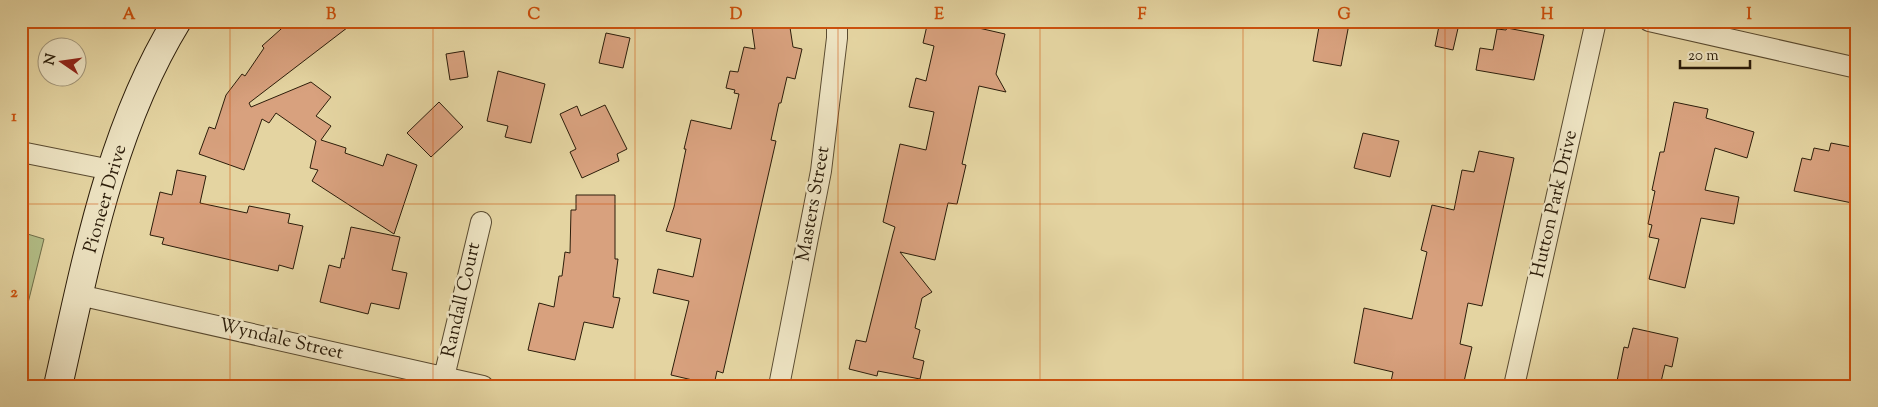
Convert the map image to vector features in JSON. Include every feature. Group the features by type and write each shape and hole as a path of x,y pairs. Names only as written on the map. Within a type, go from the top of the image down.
{"street":[{"name":"Pioneer Drive","path":"58,386 111,170 155,58 177,21"},
{"name":"Masters Street","path":"779,386 821,171 837,38 837,21"},
{"name":"Hutton Park Drive","path":"1514,386 1596,21"},
{"path":"1649,21 1857,68"},
{"path":"21,152 111,170"},
{"name":"Randall Court","path":"444,377 481,222"},
{"name":"Wyndale Street","path":"79,295 483,386"}],"green space":[{"path":"21,232 44,239 21,331"}],"building":[{"path":"290,21 356,21 249,103 251,107 311,82 331,97 316,116 331,126 321,140 346,148 345,153 383,166 387,154 417,165 394,234 312,181 318,170 310,168 316,141 276,113 269,123 262,119 244,170 199,154 209,127 215,129 226,95 242,74 245,76 264,48 262,46"},
{"path":"751,21 789,21 793,47 802,49 795,79 787,77 781,103 779,103 771,140 776,141 723,373 717,371 714,385 671,375 689,301 653,293 658,269 693,277 701,239 666,231 674,207 686,149 684,149 691,120 731,129 739,94 734,93 735,90 726,88 730,71 738,72 744,47 755,49"},
{"path":"928,21 948,21 1005,34 996,74 1006,92 979,86 962,164 966,165 957,204 948,203 935,260 900,252 932,292 922,298 915,328 920,330 913,358 924,361 920,379 878,371 877,376 849,369 856,340 866,342 895,227 883,222 900,144 926,150 934,112 909,107 916,78 926,81 934,46 923,43"},
{"path":"1320,21 1349,24 1341,66 1313,61"},
{"path":"1440,21 1459,24 1453,50 1435,46"},
{"path":"1507,28 1544,35 1534,80 1476,70 1480,48 1493,50 1497,29 1506,30"},
{"path":"606,33 630,38 623,68 599,63"},
{"path":"464,51 468,77 450,80 446,54"},
{"path":"498,71 545,84 531,143 505,137 508,126 487,121"},
{"path":"439,102 463,127 431,157 407,133"},
{"path":"1674,102 1708,109 1706,118 1754,132 1747,158 1715,148 1705,190 1739,197 1734,224 1701,218 1685,288 1649,279 1659,239 1649,237 1652,225 1648,224 1655,191 1652,190 1660,152 1664,152"},
{"path":"605,105 627,149 617,154 619,161 582,178 570,152 576,149 560,114 577,106 581,116"},
{"path":"1363,133 1399,141 1390,177 1354,168"},
{"path":"1831,143 1857,148 1857,204 1794,191 1802,158 1811,160 1814,148 1829,151"},
{"path":"1479,151 1514,158 1482,306 1468,303 1460,344 1472,347 1463,386 1390,386 1393,372 1354,363 1364,308 1412,319 1427,252 1421,250 1432,205 1454,210 1462,170 1474,172"},
{"path":"177,170 206,176 200,203 247,213 249,206 290,214 288,223 303,226 293,269 279,265 278,271 162,244 164,238 150,235 160,192 172,195"},
{"path":"576,195 615,195 615,259 618,259 613,297 620,298 613,328 584,322 575,360 528,350 539,303 554,307 559,276 562,276 565,252 570,253 571,210 576,210"},
{"path":"351,227 400,237 392,270 407,273 399,309 371,303 368,314 320,302 329,265 340,268 342,258 344,259"},
{"path":"1633,328 1678,338 1672,367 1665,365 1660,386 1616,386 1624,347 1628,348"}]}
